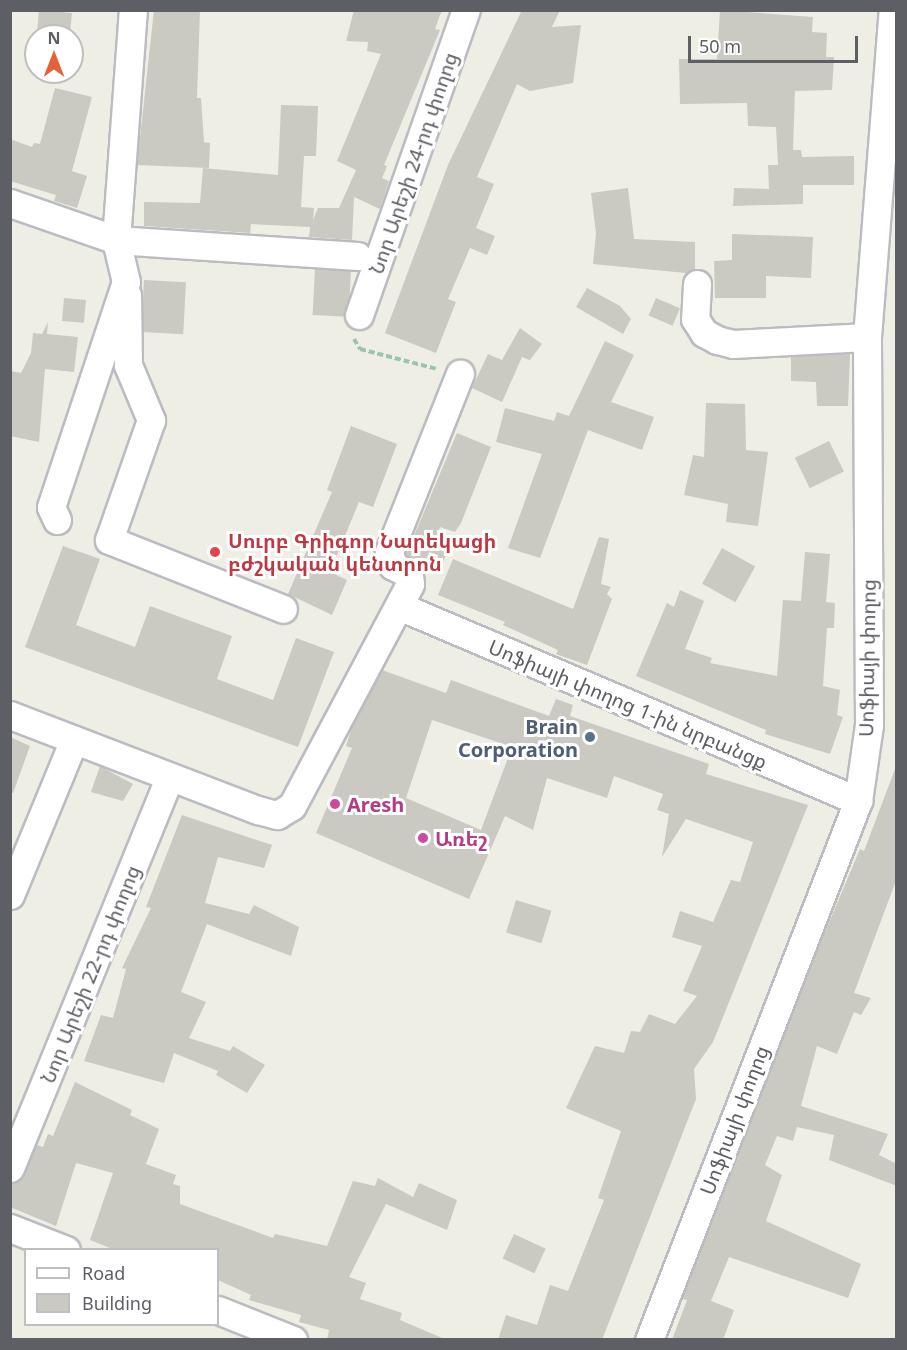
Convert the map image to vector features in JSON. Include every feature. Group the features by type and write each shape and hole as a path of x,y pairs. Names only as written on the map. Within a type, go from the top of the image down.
{"street":[{"path":"133,10 116,240 126,282 128,365 151,420 109,540 283,609"},
{"name":"Նոր Արեշի 24-րդ փողոց","path":"359,315 466,10"},
{"name":"Սոֆիայի փողոց","path":"649,1340 858,801 870,725 867,337 893,10"},
{"path":"10,203 116,240 357,256"},
{"path":"57,520 51,507 126,282"},
{"path":"697,284 695,319 704,333 717,340 733,344 867,337"},
{"path":"10,715 169,779 277,815 292,806 399,606 410,579 393,566 389,552 460,374"},
{"name":"Սոֆիայի փողոց 1-ին նրբանցք","path":"399,606 858,801"},
{"path":"10,895 74,740"},
{"name":"Նոր Արեշի 22-րդ փողոց","path":"10,1168 169,779"},
{"path":"10,1228 61,1248"},
{"path":"219,1310 293,1340"}],"path":[{"path":"359,315 354,338 360,349 460,374"}],"building":[{"path":"39,10 72,13 71,24 38,24"},
{"path":"154,10 200,10 197,98 201,98 204,142 210,143 209,168 137,165"},
{"path":"354,10 442,10 435,29 440,30 384,165 387,166 382,178 389,181 380,209 354,197 352,240 309,237 310,227 251,224 250,233 144,226 144,202 200,203 203,168 278,175 281,105 318,106 316,156 304,156 301,207 314,208 313,220 318,208 339,208 356,170 337,161 381,54 367,51 368,42 346,41"},
{"path":"522,10 560,10 552,27 581,25 573,83 530,91 517,84 477,177 494,184 476,228 495,236 487,255 470,248 448,299 456,302 436,353 385,333 448,165"},
{"path":"720,10 813,17 812,32 827,33 826,57 834,57 832,90 795,91 793,150 801,150 802,157 854,156 854,185 803,185 803,204 733,206 734,188 769,189 768,165 778,165 776,127 748,126 747,103 680,104 679,59 717,59"},
{"path":"55,88 92,97 72,171 87,176 77,208 54,201 56,195 10,181 10,139 32,147 34,143 40,144"},
{"path":"628,188 634,239 695,242 695,269 686,273 593,264 596,233 591,193"},
{"path":"732,234 813,237 811,278 766,276 766,298 715,298 714,261 732,260"},
{"path":"315,269 351,271 349,317 313,315"},
{"path":"144,280 186,282 183,334 141,332"},
{"path":"587,288 620,306 631,319 623,334 576,307"},
{"path":"64,298 86,300 84,323 62,321"},
{"path":"656,298 680,308 673,326 649,315"},
{"path":"48,322 47,334 78,337 74,372 45,369 39,442 10,436 10,371 21,373 31,353 33,333 42,334"},
{"path":"520,328 542,344 530,360 522,357 502,402 472,388 488,354 502,360"},
{"path":"605,341 634,355 611,402 654,417 642,450 588,430 540,558 508,548 542,454 496,442 505,408 554,421 557,412 569,416"},
{"path":"850,354 848,406 817,406 816,382 791,381 791,357"},
{"path":"706,403 745,404 746,450 768,452 758,526 726,522 728,504 684,495 693,455 704,457"},
{"path":"351,426 397,444 373,507 359,502 330,572 347,580 332,615 288,594 332,492 327,490"},
{"path":"457,433 491,447 461,523 455,532 440,527 433,546 447,552 440,569 406,555"},
{"path":"829,441 844,472 810,488 795,458"},
{"path":"599,537 609,539 601,584 611,587 607,594 612,599 587,665 556,654 558,650 503,625 505,622 438,595 453,559 573,609"},
{"path":"63,546 100,559 76,625 135,647 150,606 232,636 217,679 273,700 296,638 334,652 298,747 25,647"},
{"path":"722,548 755,566 735,602 702,584"},
{"path":"805,552 830,554 826,602 835,603 834,628 827,628 823,686 840,690 837,715 843,717 830,754 765,734 766,730 636,676 667,603 674,607 680,590 704,601 685,649 712,658 710,663 777,676 783,600 801,601"},
{"path":"382,670 446,693 451,680 549,716 556,699 573,705 570,716 709,764 706,774 808,805 713,1042 694,1069 696,1099 602,1340 498,1340 506,1315 537,1325 550,1285 568,1291 604,1200 598,1198 621,1131 566,1108 595,1046 624,1053 631,1031 640,1032 649,1014 675,1024 697,996 683,991 702,946 672,937 680,911 713,922 731,880 740,882 753,842 686,819 662,857 669,814 657,810 663,794 614,776 607,798 547,778 533,830 505,816 469,899 316,833 352,748 346,746 353,724","holes":["432,720 512,747 481,830 406,798"]},
{"path":"10,737 30,746 13,793 10,793"},
{"path":"100,766 133,784 123,801 91,792"},
{"path":"895,769 897,878 854,993 871,998 861,1015 854,1012 837,1054 817,1046 801,1106 888,1134 879,1155 897,1164 897,1186 829,1160 834,1135 797,1127 793,1141 777,1136 765,1165 782,1175 766,1221 861,1264 848,1298 729,1257 711,1301 734,1310 723,1340 672,1340 687,1300 682,1299 819,946 860,849 864,851"},
{"path":"182,815 272,845 264,868 218,857 205,903 249,914 254,905 299,927 291,956 207,924 181,992 206,1002 189,1038 230,1051 233,1046 265,1065 247,1093 216,1075 218,1071 174,1053 164,1083 84,1061 101,1015 113,1018 126,969 122,968 151,908 146,907"},
{"path":"516,900 551,911 541,943 506,933"},
{"path":"75,1082 132,1110 130,1115 159,1129 146,1164 176,1175 173,1184 180,1186 180,1204 273,1238 275,1234 327,1246 353,1181 375,1186 378,1178 413,1197 419,1183 457,1200 447,1230 386,1204 349,1277 366,1283 360,1299 402,1313 400,1320 447,1340 327,1340 329,1330 299,1322 301,1315 249,1300 251,1295 219,1280 219,1248 110,1248 90,1240 113,1173 76,1163 56,1226 10,1207 10,1183 24,1174 37,1145 43,1147 48,1134 53,1136"},
{"path":"514,1234 546,1249 534,1273 503,1258"}],"place":[{"name":"Սուրբ Գրիգոր Նարեկացի բժշկական կենտրոն","path":"215,552"},
{"name":"Brain Corporation","path":"590,737"},
{"name":"Aresh","path":"335,804"},
{"name":"Առեշ","path":"423,838"}]}
